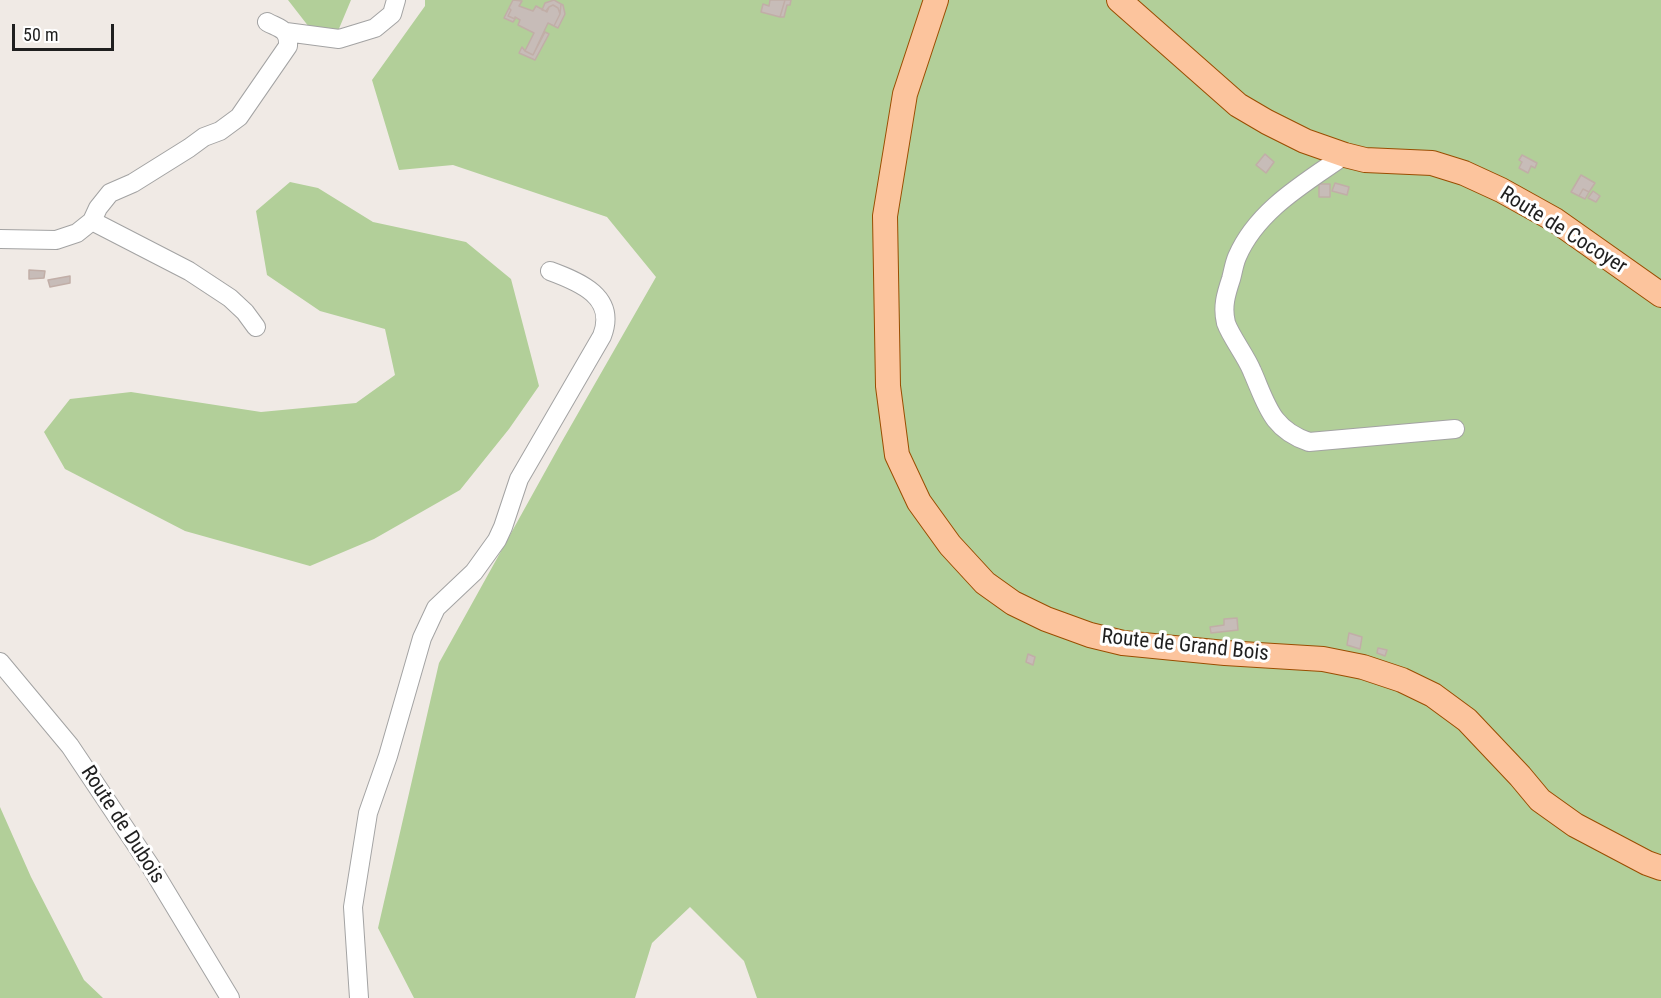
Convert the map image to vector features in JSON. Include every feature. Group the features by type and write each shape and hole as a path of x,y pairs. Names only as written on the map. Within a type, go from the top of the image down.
{"main road":[{"name":"Route de Grand Bois","path":"936,0 905,94 885,216 888,386 897,455 919,502 950,545 985,583 1013,603 1046,619 1090,635 1135,644 1225,653 1323,659 1363,667 1402,680 1433,695 1467,720 1540,800 1575,825 1661,868"},
{"name":"Route de Cocoyer","path":"1119,0 1238,105 1267,122 1305,141 1345,155 1365,160 1432,163 1464,173 1501,190 1555,220 1661,295"}],"street":[{"path":"267,22 286,32 339,39 375,28 392,14 396,0"},
{"path":"0,239 56,240 77,233 92,221 98,208 111,193 133,183 204,137 219,132 239,117 288,46 289,37 286,32"},
{"path":"1345,155 1274,206 1254,229 1238,256 1223,302 1227,324 1248,361 1272,416 1294,437 1309,442 1455,429"},
{"path":"92,221 189,271 230,298 245,312 256,327"},
{"path":"359,998 353,908 369,813 422,638 436,608 474,572 497,540 519,479 607,326 604,308 597,296 587,287 572,279 550,271"},
{"name":"Route de Dubois","path":"0,662 70,746 151,867 230,998"}],"green space":[{"path":"288,0 351,0 338,31 316,36"},
{"path":"425,0 1661,0 1661,998 757,998 744,961 690,907 652,943 635,998 414,998 378,928 439,663 656,277 607,217 453,165 399,170 372,80 425,6"},
{"path":"290,182 318,188 373,222 466,242 511,279 539,386 509,429 460,490 374,539 310,566 185,531 65,469 44,432 70,399 131,392 261,412 356,403 395,375 385,329 320,311 267,275 256,211"},
{"path":"0,807 31,877 84,980 103,998 0,998"}],"building":[{"path":"513,0 522,1 519,6 533,11 536,6 547,12 553,5 558,8 560,14 554,26 548,23 533,55 525,51 534,33 518,25 520,20 508,16"},
{"path":"554,0 561,4 560,14 558,8 553,5 546,11 542,10 545,3"},
{"path":"770,0 785,0 780,17 761,12 763,4 769,6"},
{"path":"785,0 791,0 790,5 787,5 784,17 780,17"},
{"path":"561,4 565,14 558,28 554,26 560,14"},
{"path":"509,8 511,10 508,16 515,19 513,22 504,18"},
{"path":"545,32 549,34 535,60 519,53 522,47 533,55"},
{"path":"1265,154 1274,162 1266,173 1256,165"},
{"path":"1522,155 1537,163 1535,168 1531,166 1528,173 1519,168"},
{"path":"1581,175 1595,183 1589,192 1583,189 1579,196 1571,192"},
{"path":"1335,183 1349,187 1347,195 1332,191"},
{"path":"1319,184 1330,184 1330,197 1319,197"},
{"path":"1583,189 1589,192 1585,199 1579,196"},
{"path":"1593,191 1600,196 1596,202 1588,198"},
{"path":"29,270 45,271 44,278 29,279"},
{"path":"70,276 70,283 50,287 48,280"},
{"path":"1237,618 1238,630 1211,633 1210,627 1224,625 1224,619"},
{"path":"1349,633 1362,637 1360,649 1347,645"},
{"path":"1378,648 1387,650 1385,656 1377,653"},
{"path":"1028,654 1035,657 1033,665 1026,662"}]}
